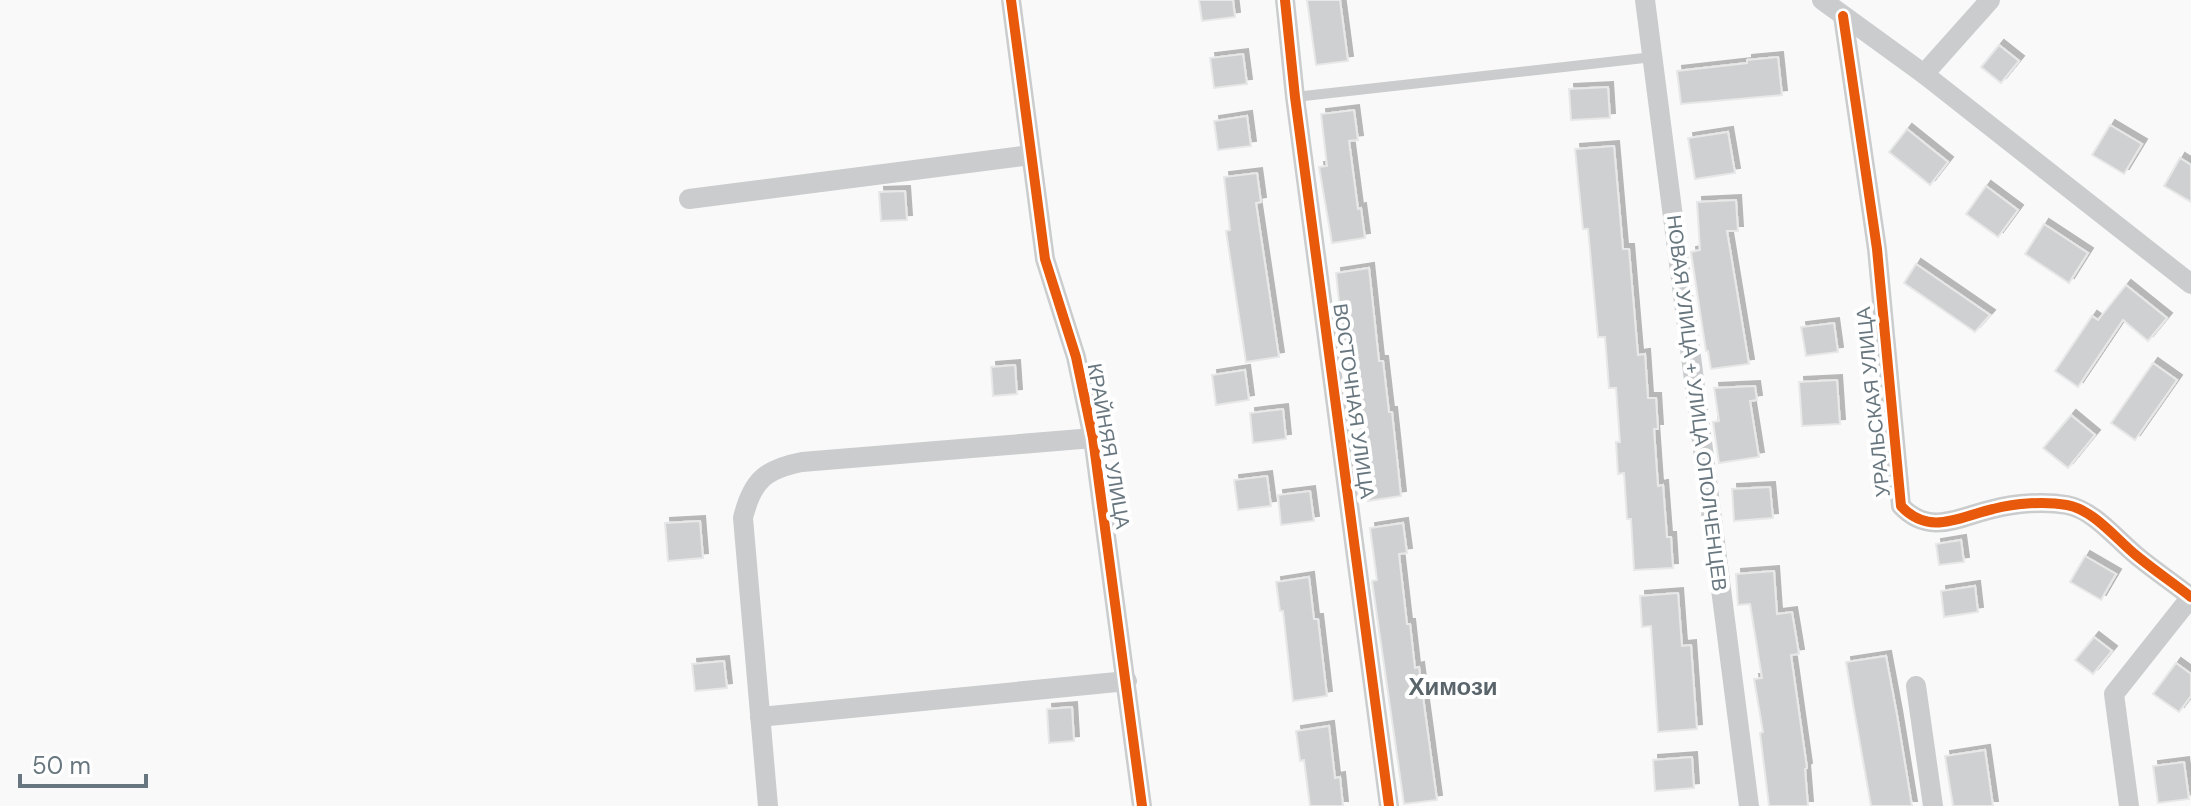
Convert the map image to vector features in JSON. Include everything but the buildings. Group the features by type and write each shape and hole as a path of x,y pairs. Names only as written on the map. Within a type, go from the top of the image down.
{"street":[{"name":"КРАЙНЯЯ УЛИЦА","path":"1011,0 1045,259 1076,357 1093,438 1142,806"},
{"name":"ВОСТОЧНАЯ УЛИЦА","path":"1285,0 1295,97 1389,806"},
{"name":"НОВАЯ УЛИЦА + УЛИЦА ОПОЛЧЕНЦЕВ","path":"1645,0 1749,806"},
{"path":"1822,0 1924,74 2191,284"},
{"path":"1924,74 1990,0"},
{"name":"УРАЛЬСКАЯ УЛИЦА","path":"1843,16 1877,249 1901,506 1912,515 1939,523 1954,522 1993,509 2033,504 2054,503 2080,508 2191,597"},
{"path":"689,199 1031,155"},
{"path":"768,806 743,518 749,496 759,481 777,467 802,462 1093,438"},
{"path":"2129,806 2114,694 2191,597"},
{"path":"760,717 1127,681"},
{"path":"1916,686 1933,806"}],"lane":[{"path":"1295,97 1653,57"}],"cycle path":[{"path":"1011,0 1045,259 1076,357 1093,438 1142,806"},
{"path":"1285,0 1295,97 1389,806"},
{"path":"1843,16 1877,249 1901,506 1923,521 1934,522 1946,522 2021,504 2049,503 2077,508 2095,519 2191,597"}],"district":[{"name":"Химози","path":"1453,687"}]}
